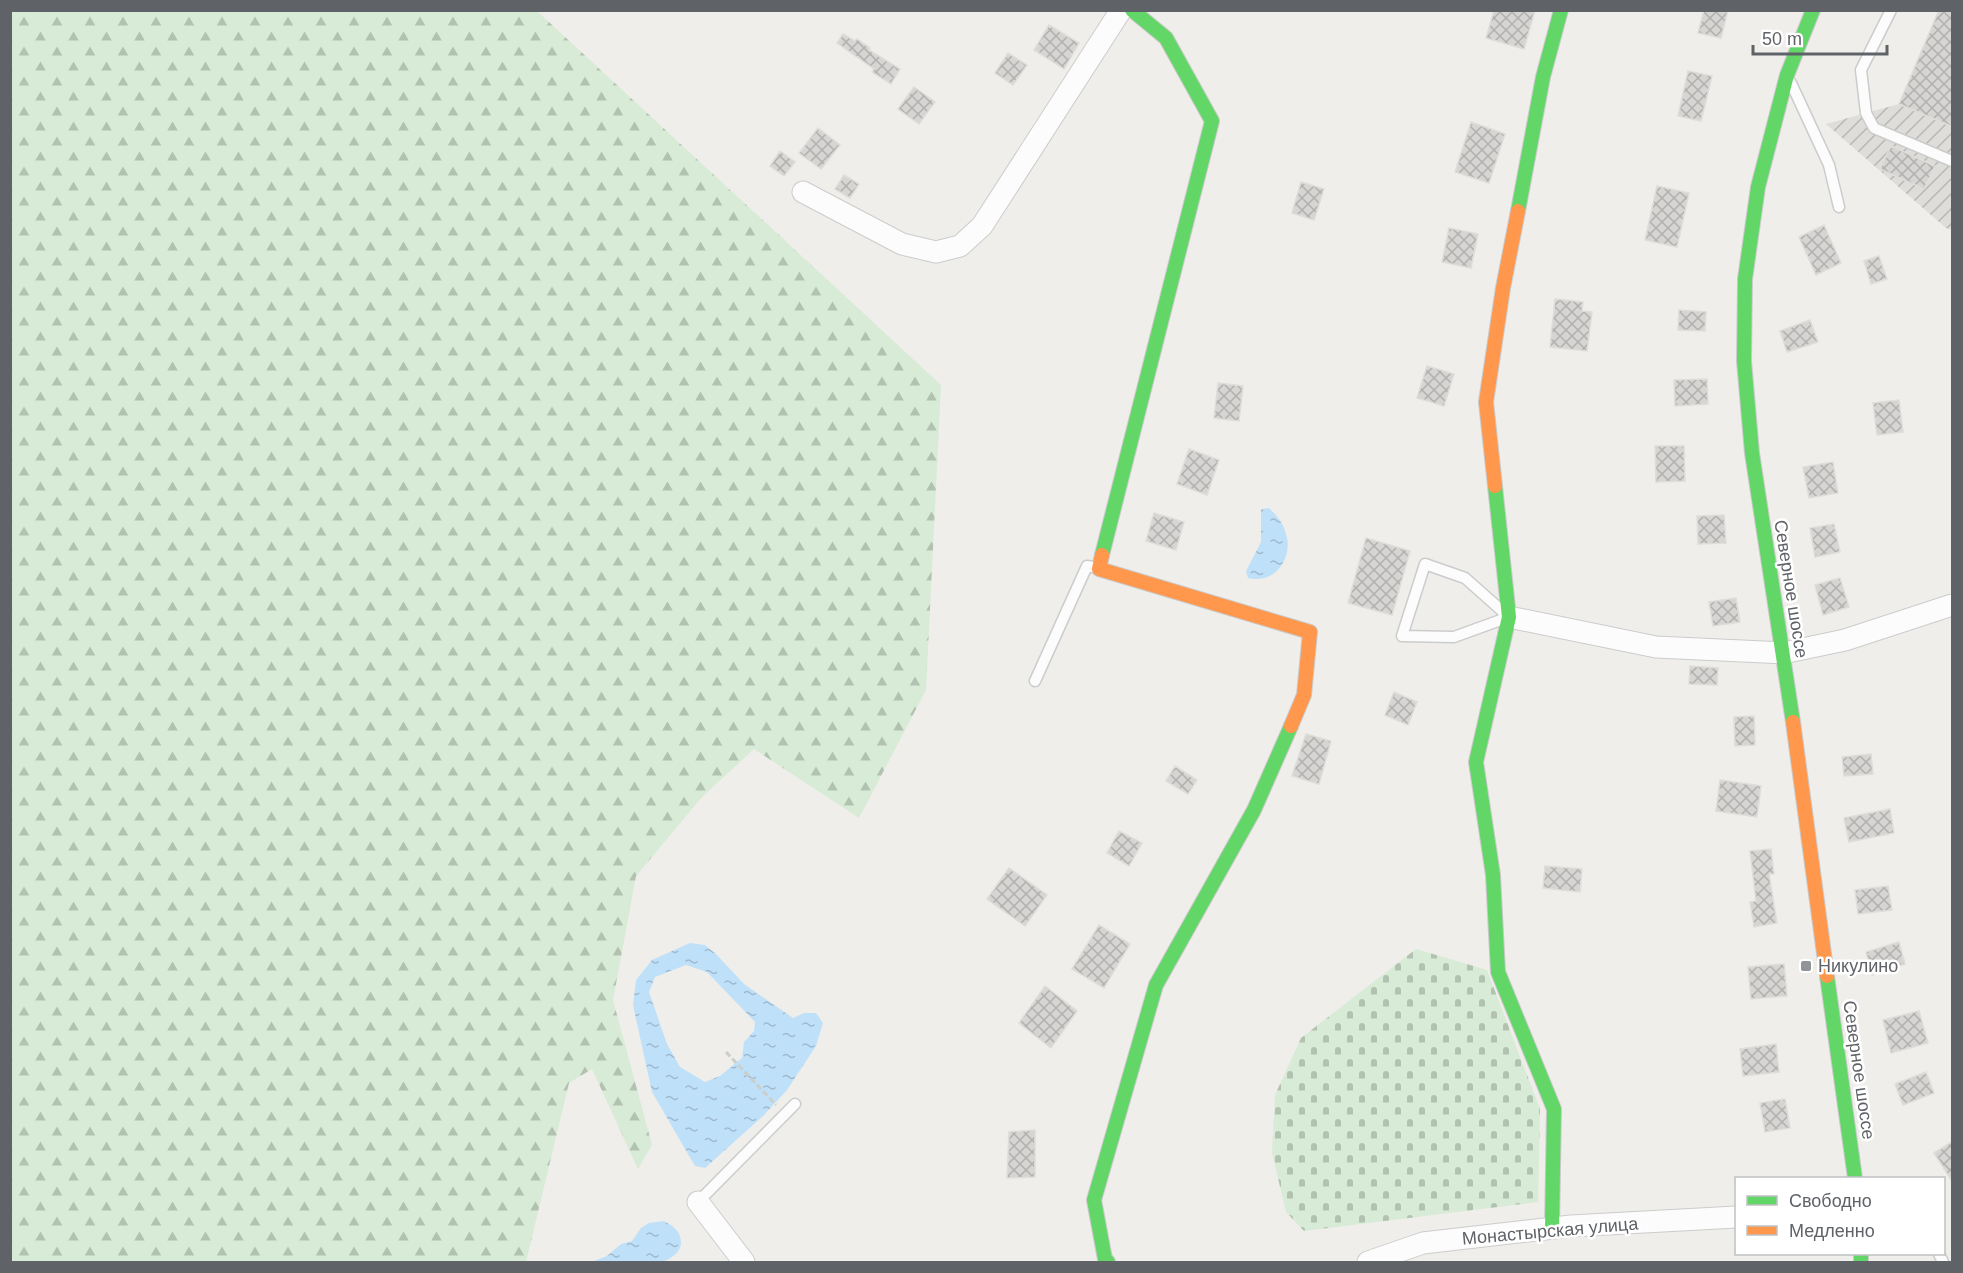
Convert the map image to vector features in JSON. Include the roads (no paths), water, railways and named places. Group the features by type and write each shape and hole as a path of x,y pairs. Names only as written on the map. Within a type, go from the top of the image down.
{"street":[{"path":"803,192 902,244 936,252 960,246 982,226 1121,10"},
{"path":"1108,1263 1094,1200 1156,986 1254,810 1304,695 1310,632 1099,569 1212,121 1166,38 1132,10"},
{"path":"1552,1228 1554,1110 1498,972 1493,874 1476,762 1509,617 1486,402 1503,288 1534,124 1543,77 1561,10"},
{"name":"Северное шоссе","path":"1813,10 1787,75 1758,187 1746,279 1744,361 1752,453 1783,653 1856,1177"},
{"path":"1509,617 1656,647 1783,653 1845,640 1953,605"},
{"path":"698,1202 744,1263"},
{"name":"Монастырская улица","path":"1368,1263 1423,1243 1552,1228 1735,1217"}],"lane":[{"path":"1891,10 1861,70 1866,113 1874,128 1953,161"},
{"path":"1787,75 1829,165 1839,207"},
{"path":"1425,564 1464,578 1509,617 1454,637 1402,636 1425,564"},
{"path":"1035,681 1087,566 1099,569"},
{"path":"698,1202 795,1104"}],"water":[{"path":"1269,508 1285,531 1287,550 1285,559 1275,573 1258,579 1248,578 1246,571 1261,542 1261,509"},
{"path":"690,943 705,945 744,984 793,1018 804,1013 816,1013 823,1023 816,1046 787,1090 763,1116 705,1168 695,1166 652,1092 633,1005 636,980 652,960","holes":["686,965 707,972 755,1022 754,1031 744,1042 742,1058 720,1076 705,1082 680,1067 667,1044 649,992 655,977"]},
{"path":"664,1221 676,1229 681,1239 679,1249 668,1259 648,1264 594,1262 607,1256 621,1244 632,1241 641,1228 649,1223"}],"place":[{"name":"Никулино","path":"1806,966"}]}
